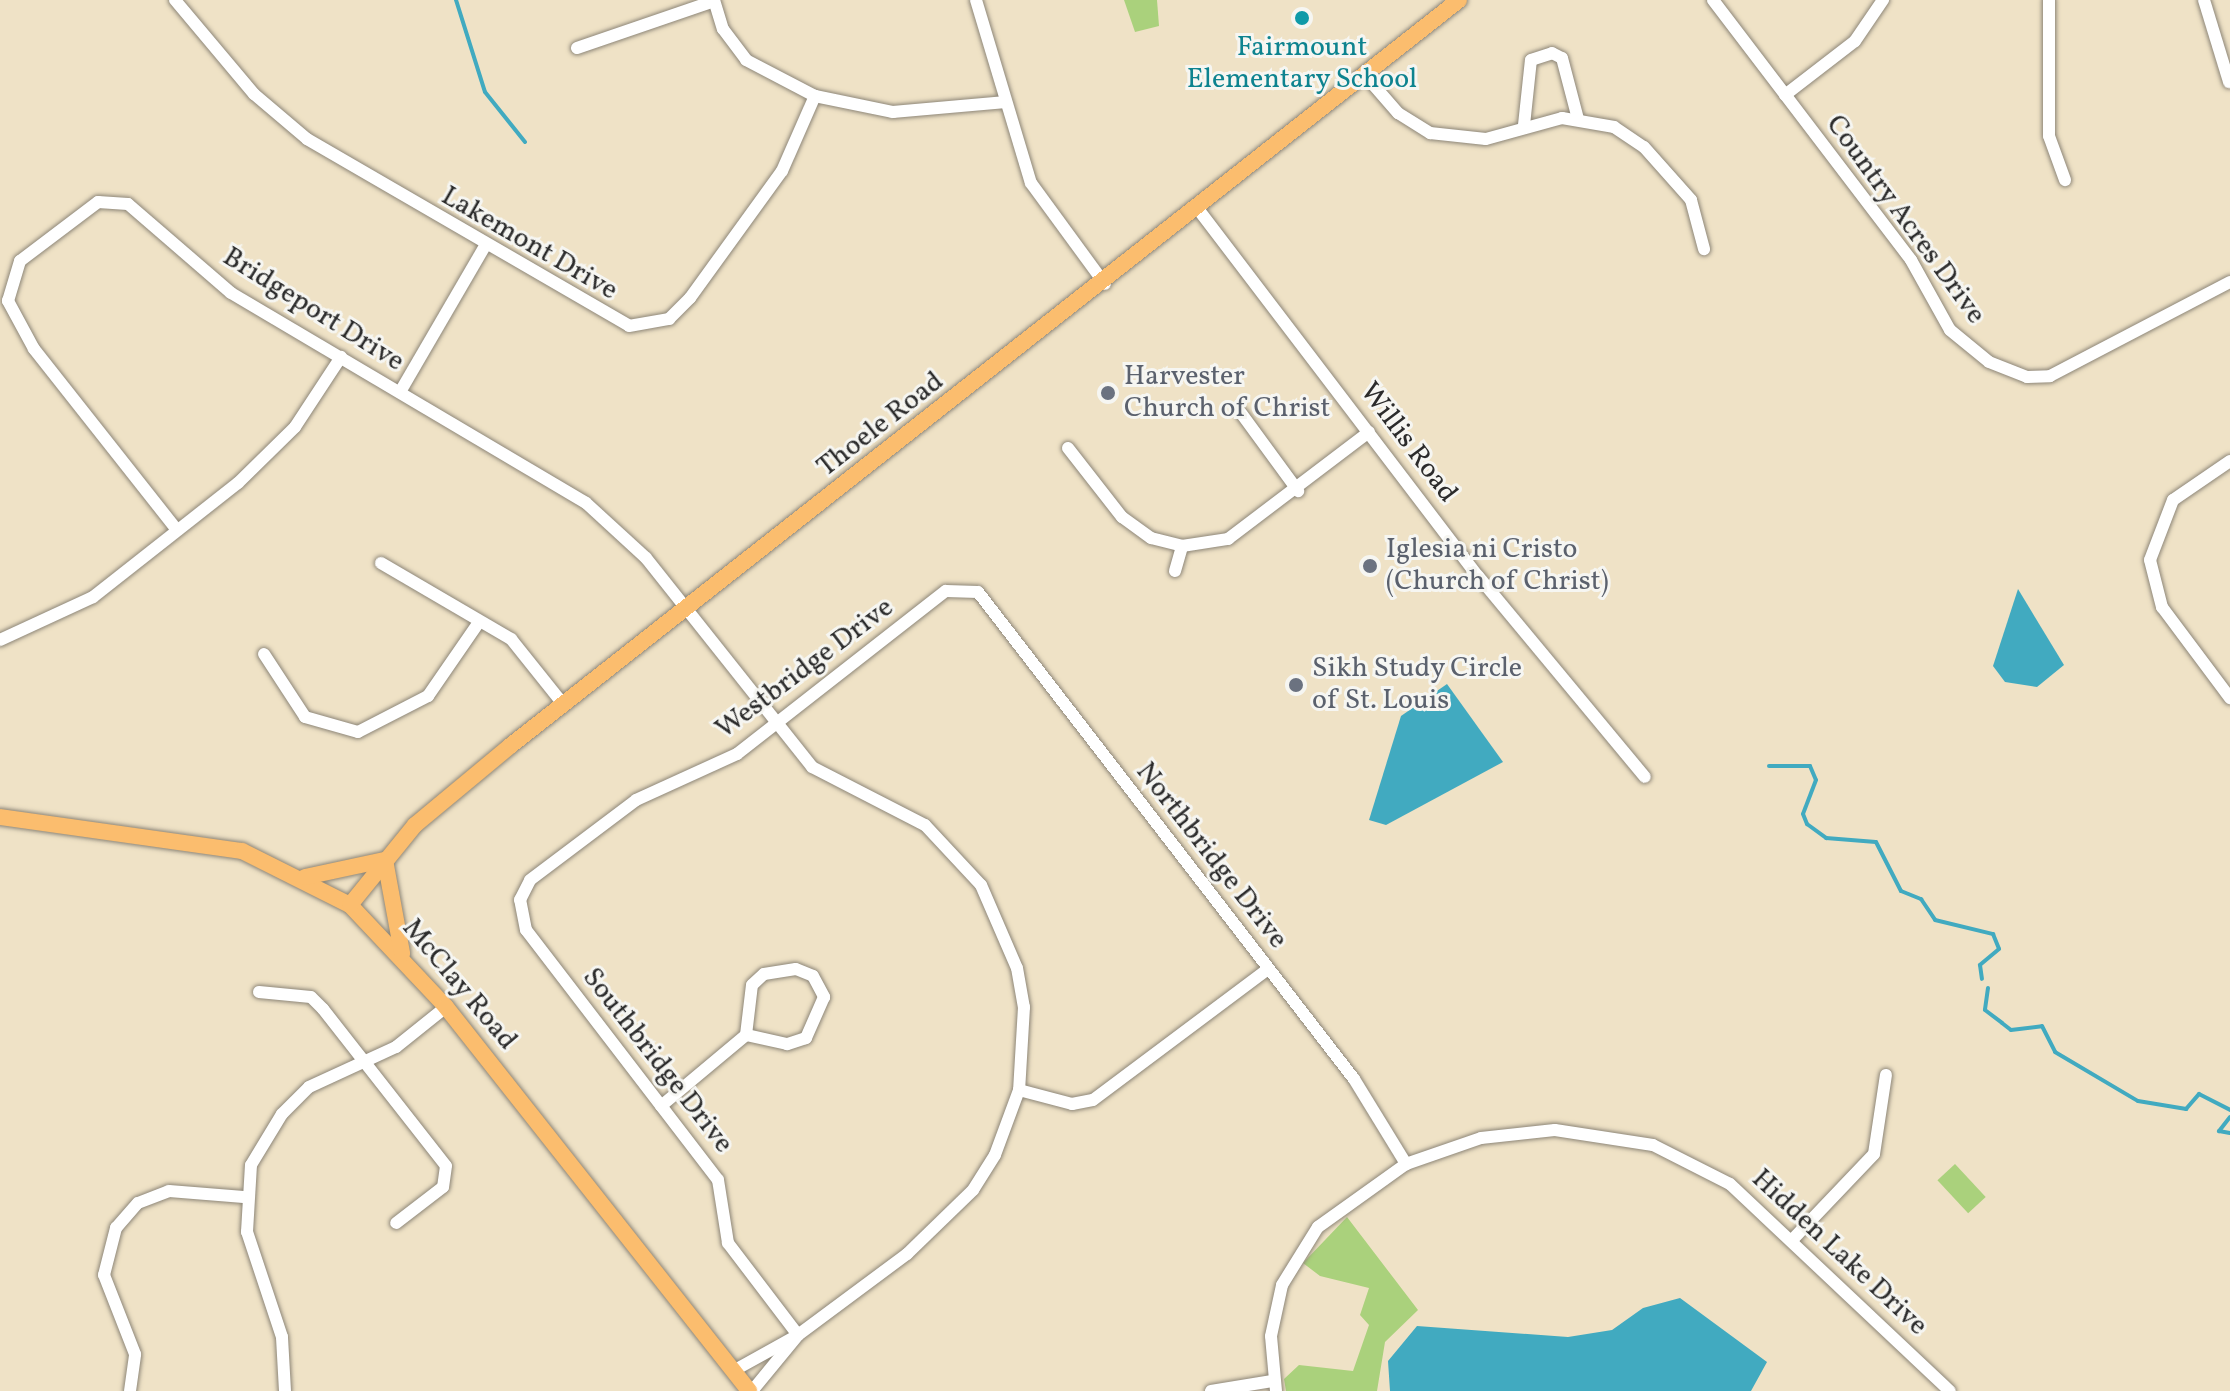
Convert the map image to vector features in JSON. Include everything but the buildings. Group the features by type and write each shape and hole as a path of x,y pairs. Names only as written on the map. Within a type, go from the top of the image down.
{"main road":[{"name":"Thoele Road","path":"350,905 415,825 563,704 1105,284 1459,0"},
{"name":"McClay Road","path":"0,817 215,844 305,877 350,905 402,954 446,1007 750,1391"},
{"path":"305,877 385,860 402,954"}],"street":[{"name":"Lakemont Drive","path":"175,0 254,94 298,132 615,321 645,327 669,319 765,198 815,96"},
{"path":"577,48 714,0 746,60 815,96 893,112 1006,102"},
{"path":"976,0 1031,183 1105,284"},
{"name":"Country Acres Drive","path":"1713,0 1911,260 1950,330 2012,372 2042,377 2082,364 2230,282"},
{"path":"1785,95 1855,41 1883,0"},
{"path":"2049,0 2049,136 2065,180"},
{"path":"2204,0 2229,82"},
{"path":"1524,125 1531,60 1552,53 1562,58 1578,119"},
{"path":"1364,74 1398,113 1430,133 1486,139 1524,125 1578,119 1614,127 1658,160 1698,212 1704,249"},
{"name":"Bridgeport Drive","path":"177,530 11,315 7,289 20,261 82,209 128,204 231,293 586,503 627,537 812,767 925,825 981,885 1017,968 1024,1007 1019,1090 995,1155 962,1202 907,1254 798,1335"},
{"name":"Willis Road","path":"1198,209 1369,432 1645,777"},
{"path":"400,392 485,246"},
{"path":"0,640 93,597 177,530 282,442 341,357"},
{"path":"1241,413 1298,491"},
{"path":"1068,448 1122,517 1151,538 1182,546 1228,539 1298,491 1369,432"},
{"path":"2230,461 2173,500 2150,560 2162,607 2230,698"},
{"path":"1175,571 1182,546"},
{"path":"381,563 511,639 563,704"},
{"name":"Westbridge Drive","path":"520,900 530,880 636,800 737,754 946,591 966,586"},
{"name":"Northbridge Drive","path":"966,586 978,592 1354,1079 1406,1164"},
{"path":"264,654 305,717 358,732 428,696 479,622"},
{"name":"Southbridge Drive","path":"520,900 526,930 718,1180 728,1243 798,1335"},
{"path":"661,1106 746,1035 752,985 764,974 796,969 813,976 824,997 806,1038 787,1044 746,1035"},
{"path":"1019,1090 1072,1104 1093,1100 1268,969"},
{"path":"259,992 311,997 446,1166 448,1179"},
{"path":"285,1391 282,1337 247,1232 244,1197 256,1152 282,1114 309,1087 362,1059 396,1047 446,1007"},
{"path":"1794,1238 1874,1154 1886,1075"},
{"name":"Hidden Lake Drive","path":"1274,1386 1271,1336 1282,1283 1298,1253 1318,1227 1406,1164 1520,1132 1623,1137 1681,1156 1730,1184 1794,1238 1950,1391"},
{"path":"396,1223 448,1179 462,1181"},
{"path":"130,1391 135,1354 104,1275 116,1228 138,1203 169,1191 244,1197"},
{"path":"733,1371 798,1335"},
{"path":"750,1391 798,1335"},
{"path":"1211,1391 1274,1386"}],"green space":[{"path":"1124,0 1157,0 1159,26 1135,32"},
{"path":"1955,1164 1986,1197 1968,1213 1937,1180"},
{"path":"1347,1217 1418,1310 1385,1342 1377,1391 1286,1391 1284,1379 1299,1365 1353,1371 1369,1325 1360,1315 1369,1288 1320,1276 1303,1263"}],"water":[{"path":"2018,589 2064,665 2037,687 2005,682 1993,666"},
{"path":"1447,684 1503,762 1386,825 1369,820 1401,716"},
{"path":"1680,1298 1767,1362 1751,1391 1390,1391 1388,1361 1417,1326 1568,1337 1612,1330 1643,1308"}],"waterway":[{"path":"456,0 485,92 525,142"},
{"path":"1769,766 1810,766 1816,780 1803,814 1807,824 1826,838 1876,842 1901,891 1921,899 1935,920 1993,934 1999,949 1980,965 1982,979"},
{"path":"1988,988 1985,1010 2011,1030 2042,1026 2055,1052 2138,1101 2186,1109 2199,1094 2230,1110"},
{"path":"2230,1117 2219,1131 2230,1133"}],"place":[{"name":"Fairmount Elementary School","path":"1302,18"},
{"name":"Harvester Church of Christ","path":"1108,393"},
{"name":"Iglesia ni Cristo (Church of Christ)","path":"1370,566"},
{"name":"Sikh Study Circle of St. Louis","path":"1296,685"}]}
